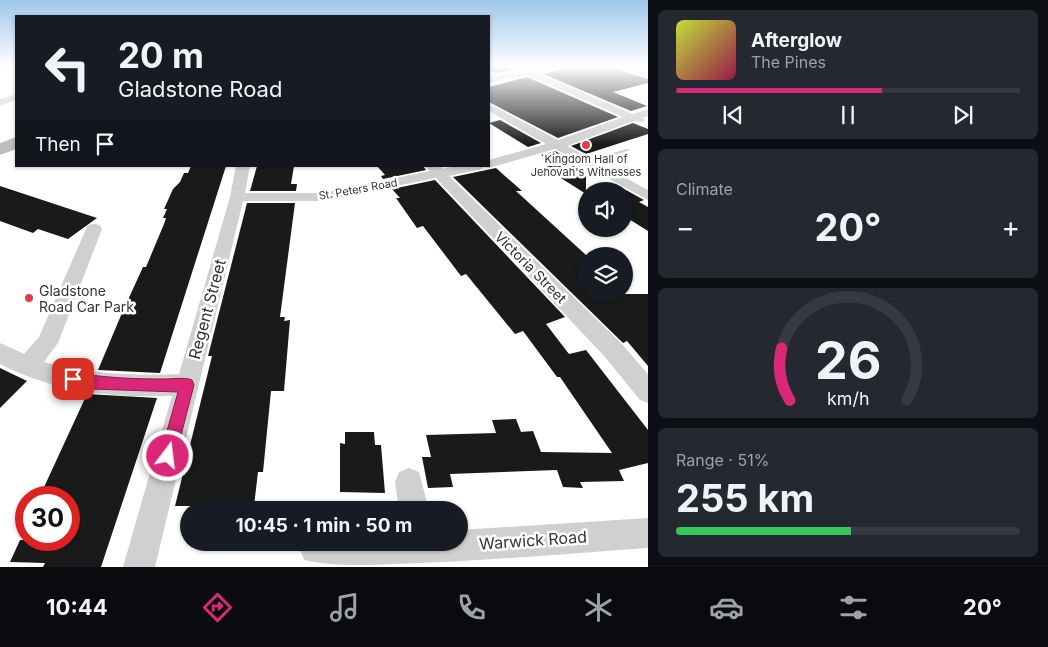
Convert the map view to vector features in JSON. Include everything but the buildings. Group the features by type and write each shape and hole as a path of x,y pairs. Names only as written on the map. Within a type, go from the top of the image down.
{"main road":[{"path":"0,150 15,142"}],"street":[{"path":"574,92 648,124"},
{"path":"0,103 15,97"},
{"path":"490,108 648,196"},
{"path":"490,164 557,145 648,112"},
{"name":"Regent Street","path":"138,567 237,196 243,167"},
{"name":"St. Peters Road","path":"237,196 323,197 436,170 466,167"},
{"name":"Victoria Street","path":"436,170 613,350 648,392"},
{"path":"27,366 47,342 94,229"},
{"path":"0,353 27,366 54,375 92,382 165,386 187,385"},
{"path":"410,482 413,501"},
{"name":"Warwick Road","path":"468,542 648,533"}],"lane":[{"path":"587,162 628,150"}],"place":[{"name":"Kingdom Hall of Jehovah's Witnesses","path":"586,145"},
{"name":"Gladstone Road Car Park","path":"29,298"}],"route":[{"path":"73,379 92,382 165,386 187,385 168,456"}]}
